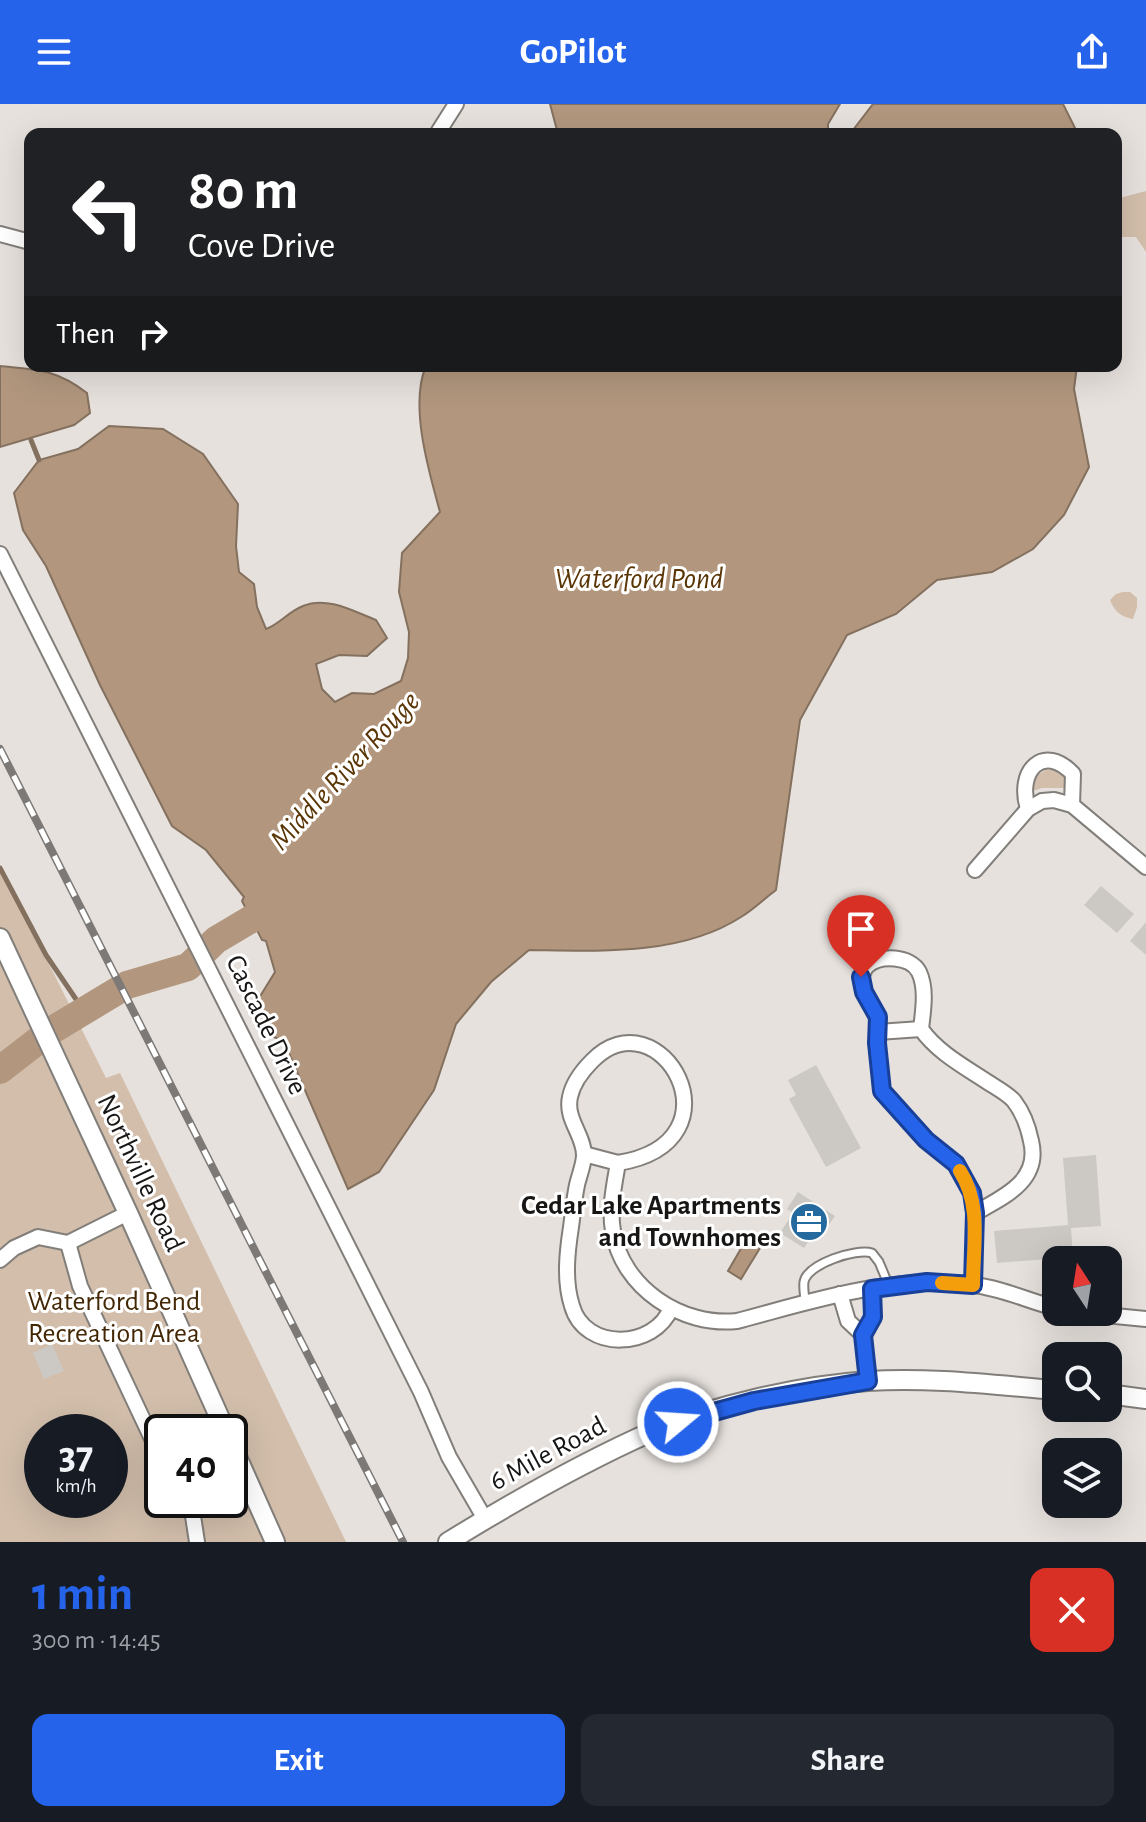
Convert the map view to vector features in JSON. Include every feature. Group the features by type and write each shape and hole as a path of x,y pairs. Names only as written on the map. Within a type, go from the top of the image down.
{"street":[{"path":"441,128 456,104"},
{"path":"0,234 24,240"},
{"name":"Cascade Drive","path":"0,554 421,1392 449,1457 485,1519"},
{"path":"1028,809 1024,795 1027,772 1036,764 1053,761 1064,765 1073,774 1072,805"},
{"path":"975,870 1028,809 1042,801 1054,800 1072,805 1146,867"},
{"name":"Northville Road","path":"0,938 217,1414"},
{"path":"973,1285 975,1213 972,1193 956,1164 926,1140 882,1091 878,1017 864,992 861,977 868,965 880,960 897,959 914,965 920,975 924,999 921,1029 944,1053 1012,1098 1026,1120 1032,1147 1031,1165 1019,1187 975,1213"},
{"path":"878,1032 921,1029"},
{"path":"584,1154 618,1163 636,1161 659,1149 677,1133 685,1110 682,1086 669,1060 649,1047 632,1043 601,1052 580,1073 570,1098 570,1118 584,1154 577,1184 567,1268 572,1309 587,1329 612,1341 645,1336 658,1329 671,1308"},
{"path":"618,1163 611,1203 613,1233 622,1260 642,1288 671,1308 699,1320 720,1323 737,1321 840,1294 927,1282 973,1285 1042,1304"},
{"path":"0,1260 14,1248 38,1237 68,1243 128,1213"},
{"path":"68,1243 80,1286 144,1421"},
{"path":"868,1381 863,1335 873,1317 872,1289"},
{"path":"840,1294 848,1321 863,1335"},
{"path":"1122,1317 1146,1319"},
{"name":"6 Mile Road","path":"448,1542 613,1450 678,1422 754,1401 868,1381 998,1383 1042,1388"},
{"path":"1122,1396 1146,1399"},
{"path":"248,1481 275,1542"},
{"path":"193,1518 197,1542"}],"lane":[{"path":"805,1303 804,1281 809,1273 852,1251 872,1253 889,1286"}],"green space":[{"path":"1146,191 1146,252 1136,237 1122,237 1122,197"},
{"path":"1123,592 1130,592 1137,598 1133,619 1118,613 1110,600"},
{"path":"1046,770 1064,775 1067,778 1066,788 1033,791 1032,778"},
{"name":"Waterford Bend Recreation Area","path":"0,866 106,1078 120,1073 346,1542 0,1542"}],"water":[{"path":"550,104 840,104 828,128 556,128"},
{"path":"873,104 1063,104 1075,128 855,128"},
{"path":"0,366 24,369 24,372 46,372 66,379 87,393 90,413 74,425 0,447"},
{"name":"Waterford Pond","path":"424,372 1076,372 1074,389 1089,467 1064,515 1033,549 992,572 937,580 896,614 847,635 800,720 776,890 741,917 692,939 666,945 611,950 529,950 491,982 456,1024 434,1090 379,1172 348,1189 284,1042 262,1031 251,1011 275,972 266,941 262,940 242,901 244,897 206,850 172,826 100,685 46,566 23,530 14,493 39,460 78,449 109,426 163,429 203,454 238,504 236,546 239,572 254,584 257,607 266,629 298,608 312,603 340,606 376,620 387,638 367,656 339,655 316,664 322,689 335,702 352,693 374,694 401,681 408,658 409,632 399,592 402,553 440,512 422,439 421,382"},
{"path":"750,1233 757,1237 753,1243 760,1248 741,1279 728,1271"}],"building":[{"path":"1101,886 1134,914 1117,933 1084,905"},
{"path":"1146,922 1146,955 1130,941"},
{"path":"816,1065 861,1148 826,1167 789,1099 796,1095 788,1080"},
{"path":"1096,1155 1101,1226 1071,1228 1072,1246 1042,1246 1042,1259 997,1263 994,1231 1068,1225 1063,1158"},
{"name":"Cedar Lake Apartments and Townhomes","path":"798,1192 835,1216 824,1232 817,1228 804,1248 780,1233 793,1213 787,1209"},
{"path":"52,1344 64,1371 44,1379 33,1353"}],"waterway":[{"path":"31,440 39,460"},
{"path":"0,868 46,955 84,1011"},
{"name":"Middle River Rouge","path":"0,1070 49,1032 127,985 188,967 216,940 253,918"}],"railway":[{"path":"0,749 403,1542"}],"slow traffic":[{"path":"942,1283 973,1285 975,1213 972,1193 960,1171"}],"place":[{"name":"Cedar Lake Apartments and Townhomes","path":"809,1222"}],"route":[{"path":"678,1422 754,1401 868,1381 863,1335 873,1317 872,1289 927,1282 973,1285 975,1213 972,1193 956,1164 926,1140 882,1091 877,1043 878,1017 864,992 861,977"}]}
